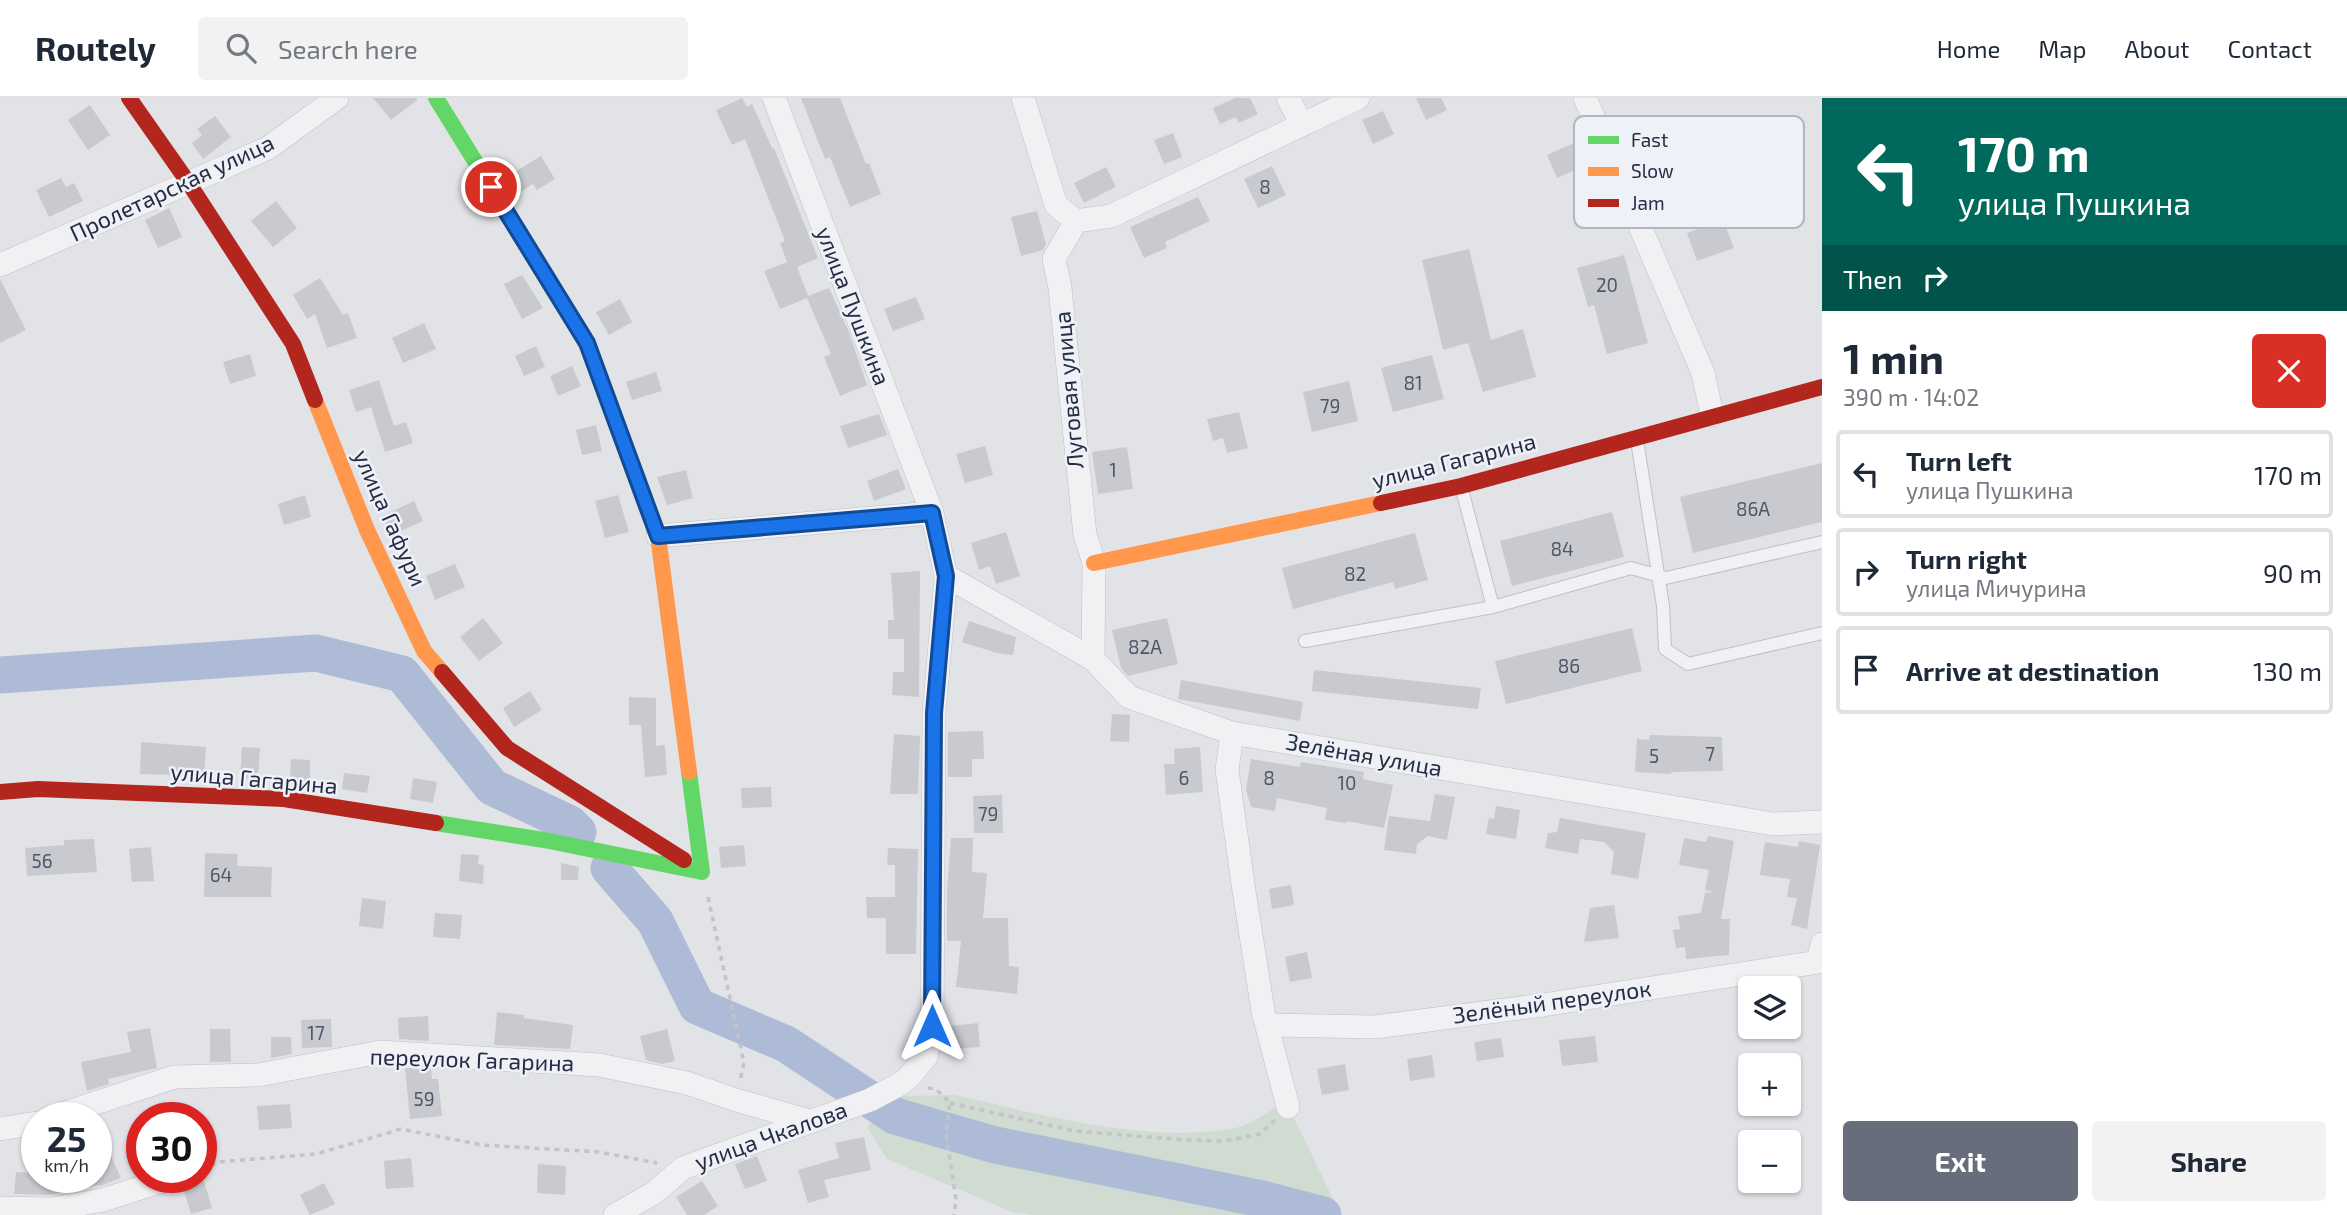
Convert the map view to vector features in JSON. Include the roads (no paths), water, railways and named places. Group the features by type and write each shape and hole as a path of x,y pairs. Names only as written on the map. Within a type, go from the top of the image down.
{"street":[{"name":"улица Гафури","path":"129,98 188,182 293,344 367,530 424,651 507,748 702,872"},
{"name":"Пролетарская улица","path":"0,265 268,148 337,98"},
{"path":"436,98 587,343 658,536 702,872"},
{"name":"улица Пушкина","path":"774,98 932,513 946,576 934,713 932,1026 926,1057"},
{"path":"1023,98 1056,205 1076,221 1111,216 1358,98"},
{"path":"1288,98 1302,125"},
{"path":"1585,98 1593,116"},
{"name":"Луговая улица","path":"1076,221 1055,259 1084,535 1094,563 1093,659"},
{"path":"1641,228 1703,373 1712,415"},
{"name":"улица Гагарина","path":"1094,563 1461,486 1822,387"},
{"path":"658,536 932,513"},
{"name":"Зелёная улица","path":"946,576 1093,659 1129,696 1232,733 1773,824 1822,822"},
{"path":"1232,733 1227,770 1267,1025 1288,1107"},
{"name":"улица Гагарина","path":"0,792 38,789 284,799 544,840 702,872"},
{"name":"Зелёный переулок","path":"1267,1025 1375,1027 1543,1005 1818,962 1822,944"},
{"name":"переулок Гагарина","path":"98,1102 174,1077 258,1075 380,1052 599,1065 687,1083 810,1121"},
{"name":"улица Чкалова","path":"615,1215 654,1193 683,1168 870,1100 900,1084 926,1057"},
{"path":"0,1129 21,1126"},
{"path":"0,1208 51,1209 103,1200 126,1193"}],"lane":[{"path":"1636,436 1659,576 1665,649 1688,664 1822,633"},
{"path":"1461,486 1493,607"},
{"path":"1306,641 1493,607 1631,568 1666,578 1822,542"}],"waterway":[{"path":"0,675 316,653 402,674 492,787 570,824 578,832"},
{"path":"609,868 655,921 697,1006 786,1044 895,1116 995,1145 1262,1199 1323,1215"}]}
